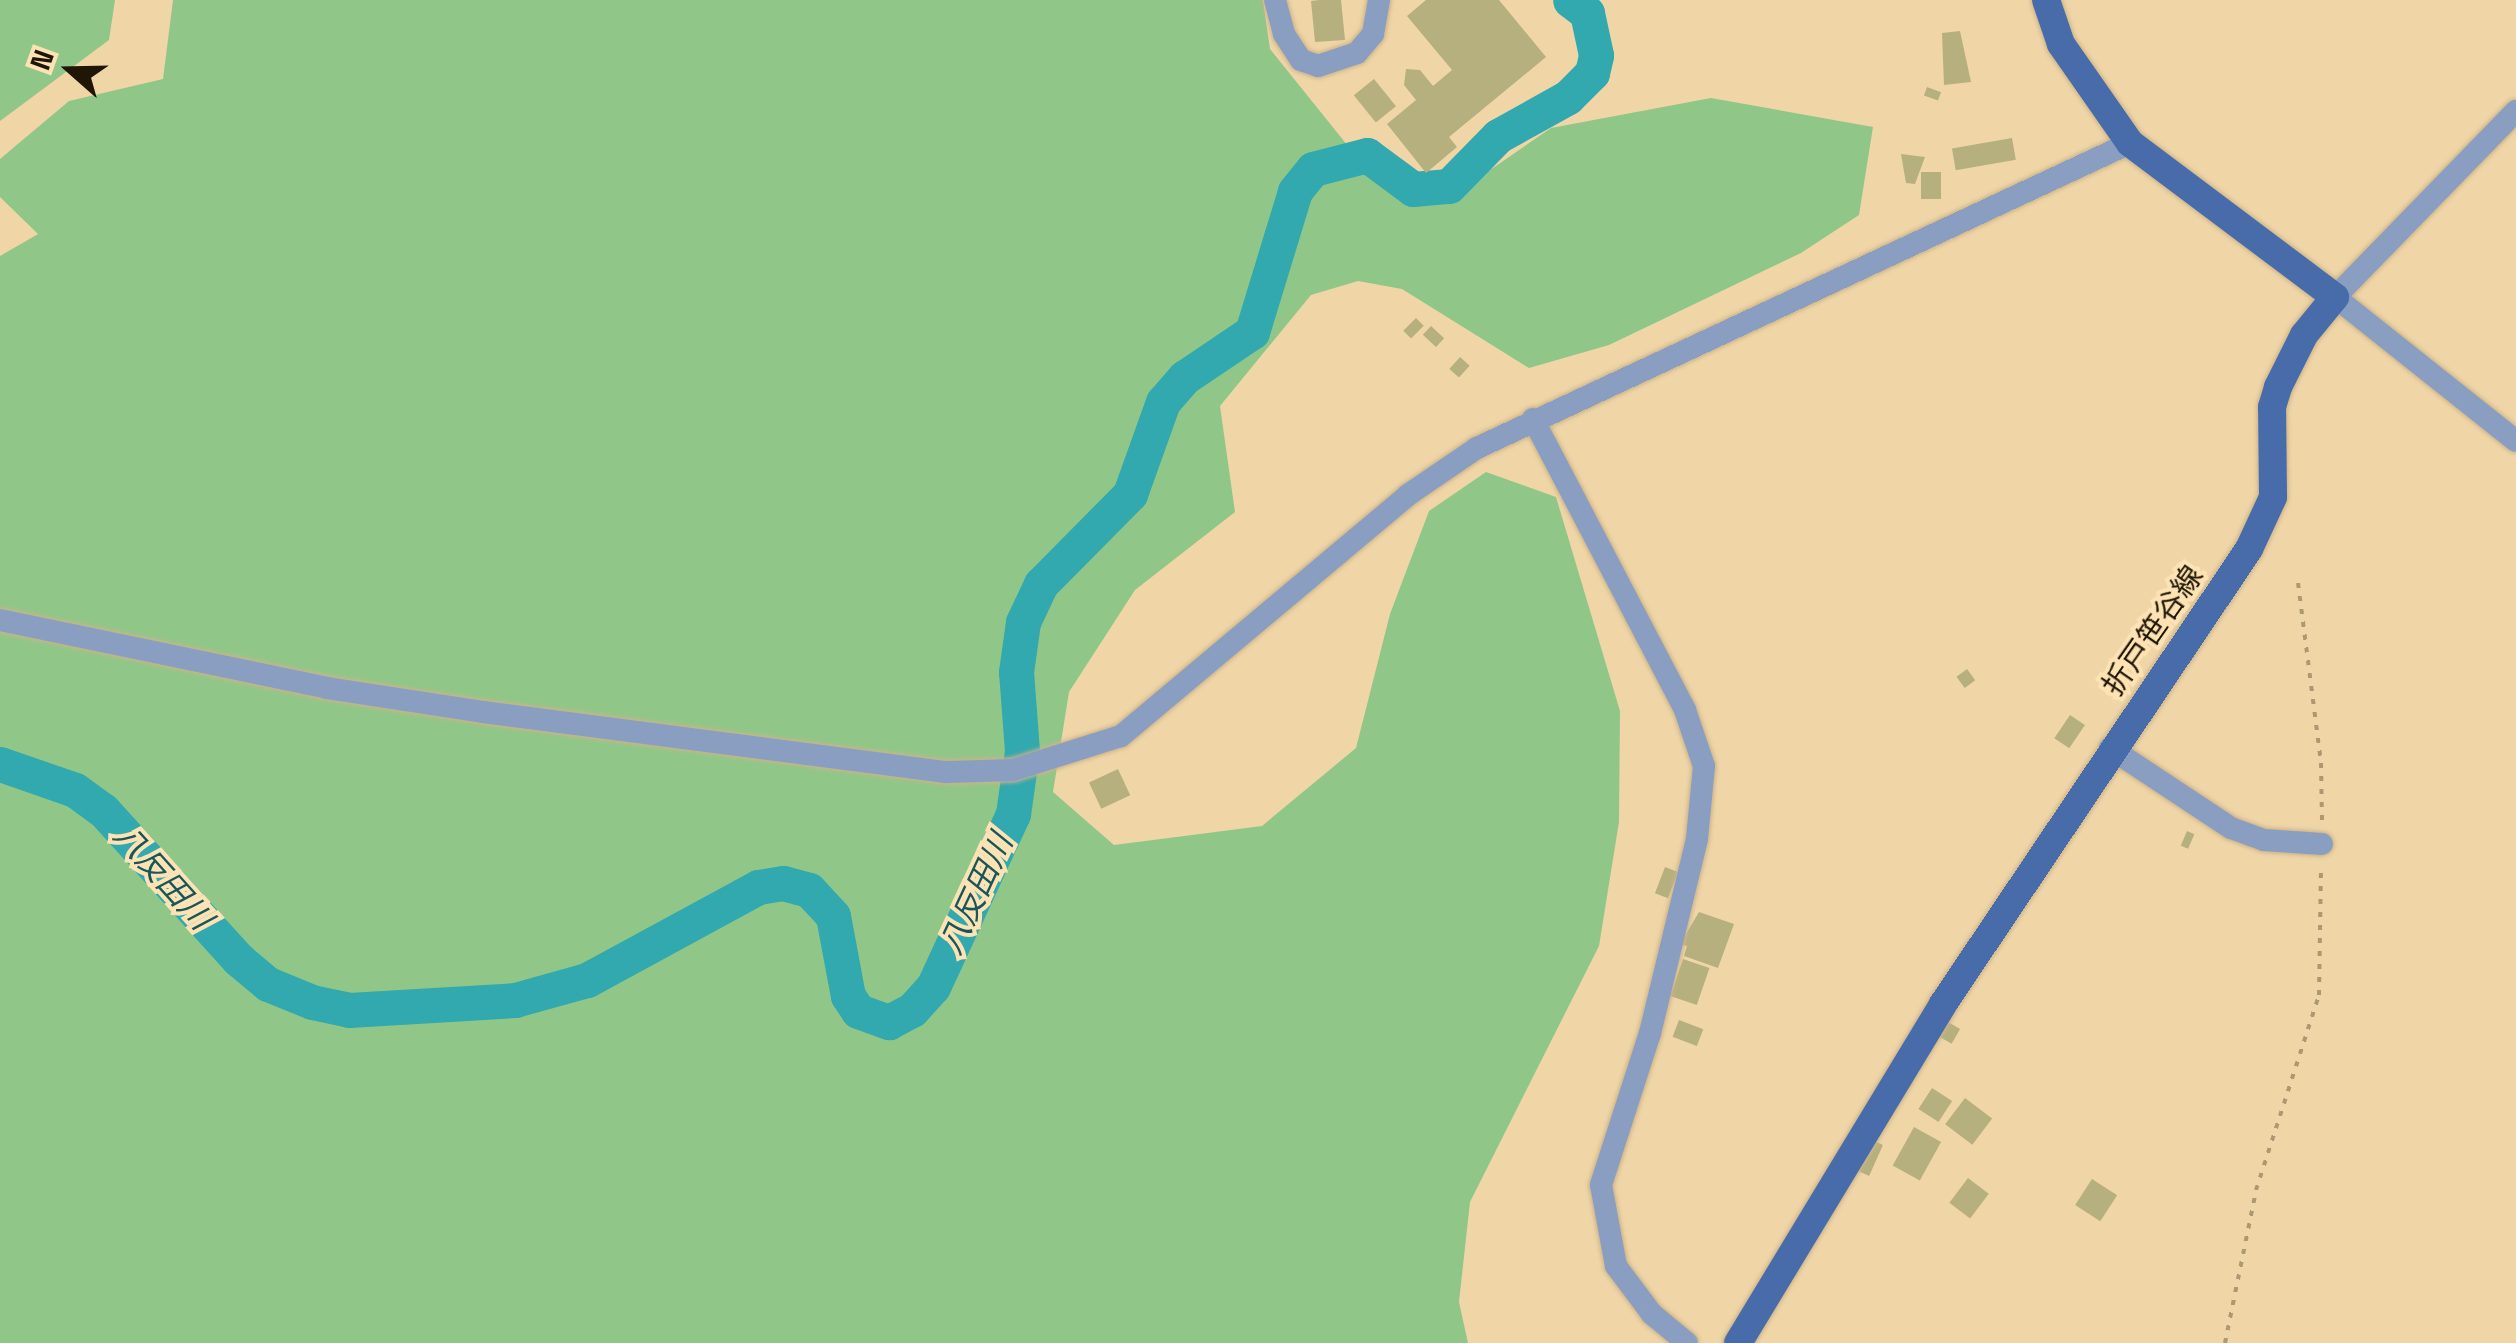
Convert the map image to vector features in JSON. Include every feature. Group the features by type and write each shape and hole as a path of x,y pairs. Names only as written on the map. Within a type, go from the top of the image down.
{"main road":[{"path":"2046,0 2060,44 2130,143 2334,297"},
{"name":"折戸笹谷線","path":"1738,1343 1944,1004 2110,748 2265,521 2273,497 2272,407 2278,387 2304,335 2334,297"}],"street":[{"path":"1275,0 1284,34 1302,60 1318,66 1357,53 1373,34 1379,0"},
{"path":"2516,111 2334,297 2516,441"},
{"path":"0,620 327,688 946,772 982,774 1054,761 1122,736 1408,495 1533,420 2130,143"},
{"path":"1533,420 1686,710 1704,766 1697,839 1650,1033 1601,1185 1616,1266 1652,1314 1687,1343"},
{"path":"2110,748 2231,828 2264,840 2322,844"}],"path":[{"path":"2226,1343 2256,1190 2320,995 2321,763 2298,583"}],"green space":[{"path":"0,0 115,0 109,40 0,121"},
{"path":"173,0 1263,0 1270,49 1356,156 1448,199 1551,128 1711,98 1873,127 1859,215 1801,253 1609,345 1529,368 1402,289 1358,281 1311,295 1220,406 1235,512 1135,590 1069,692 1053,792 1114,845 1262,826 1356,748 1390,614 1429,511 1486,472 1556,497 1620,711 1619,822 1599,946 1470,1202 1459,1302 1468,1343 0,1343 0,256 38,234 0,197 0,159 69,101 163,79"}],"building":[{"path":"1341,0 1345,40 1315,42 1311,1"},
{"path":"1426,0 1499,0 1546,57 1449,137 1457,147 1426,173 1387,124 1416,100 1404,85 1406,69 1420,70 1433,86 1452,70 1407,16"},
{"path":"1960,31 1971,82 1944,85 1942,33"},
{"path":"1374,79 1396,106 1376,123 1354,95"},
{"path":"1927,87 1941,92 1938,101 1924,95"},
{"path":"2012,138 2016,160 1956,170 1952,149"},
{"path":"1901,154 1925,157 1915,184 1906,183"},
{"path":"1921,172 1941,172 1941,199 1921,199"},
{"path":"1416,318 1424,326 1411,339 1403,331"},
{"path":"1431,326 1444,338 1436,347 1423,335"},
{"path":"1460,357 1470,366 1459,378 1449,369"},
{"path":"1967,669 1975,680 1965,688 1956,677"},
{"path":"2070,715 2085,725 2069,748 2054,738"},
{"path":"1118,769 1130,795 1101,809 1089,783"},
{"path":"2187,831 2194,834 2188,849 2181,846"},
{"path":"1665,867 1678,872 1668,898 1655,893"},
{"path":"1699,912 1734,924 1718,968 1684,956 1687,946 1680,944"},
{"path":"1683,959 1709,968 1697,1005 1670,996"},
{"path":"1679,1020 1703,1029 1697,1046 1673,1037"},
{"path":"1948,1022 1960,1029 1952,1044 1940,1037"},
{"path":"1932,1088 1952,1101 1939,1122 1918,1109"},
{"path":"1965,1098 1992,1118 1972,1145 1945,1124"},
{"path":"1914,1127 1941,1142 1920,1181 1893,1165"},
{"path":"1872,1140 1883,1145 1869,1176 1858,1171"},
{"path":"1968,1178 1989,1194 1970,1218 1949,1203"},
{"path":"2092,1179 2117,1195 2100,1221 2075,1205"}],"waterway":[{"name":"八反田川","path":"0,764 75,790 103,810 238,959 268,984 312,1002 349,1010 515,1000 587,980 758,887 783,883 809,890 833,916 848,996 858,1011 889,1022 912,1010 933,987 1013,814 1022,751 1016,672 1023,622 1041,584 1130,494 1163,402 1185,377 1252,332 1295,191 1313,169 1367,155 1413,189 1449,186 1498,136 1568,97 1592,73 1596,55 1587,13 1570,0"}]}
